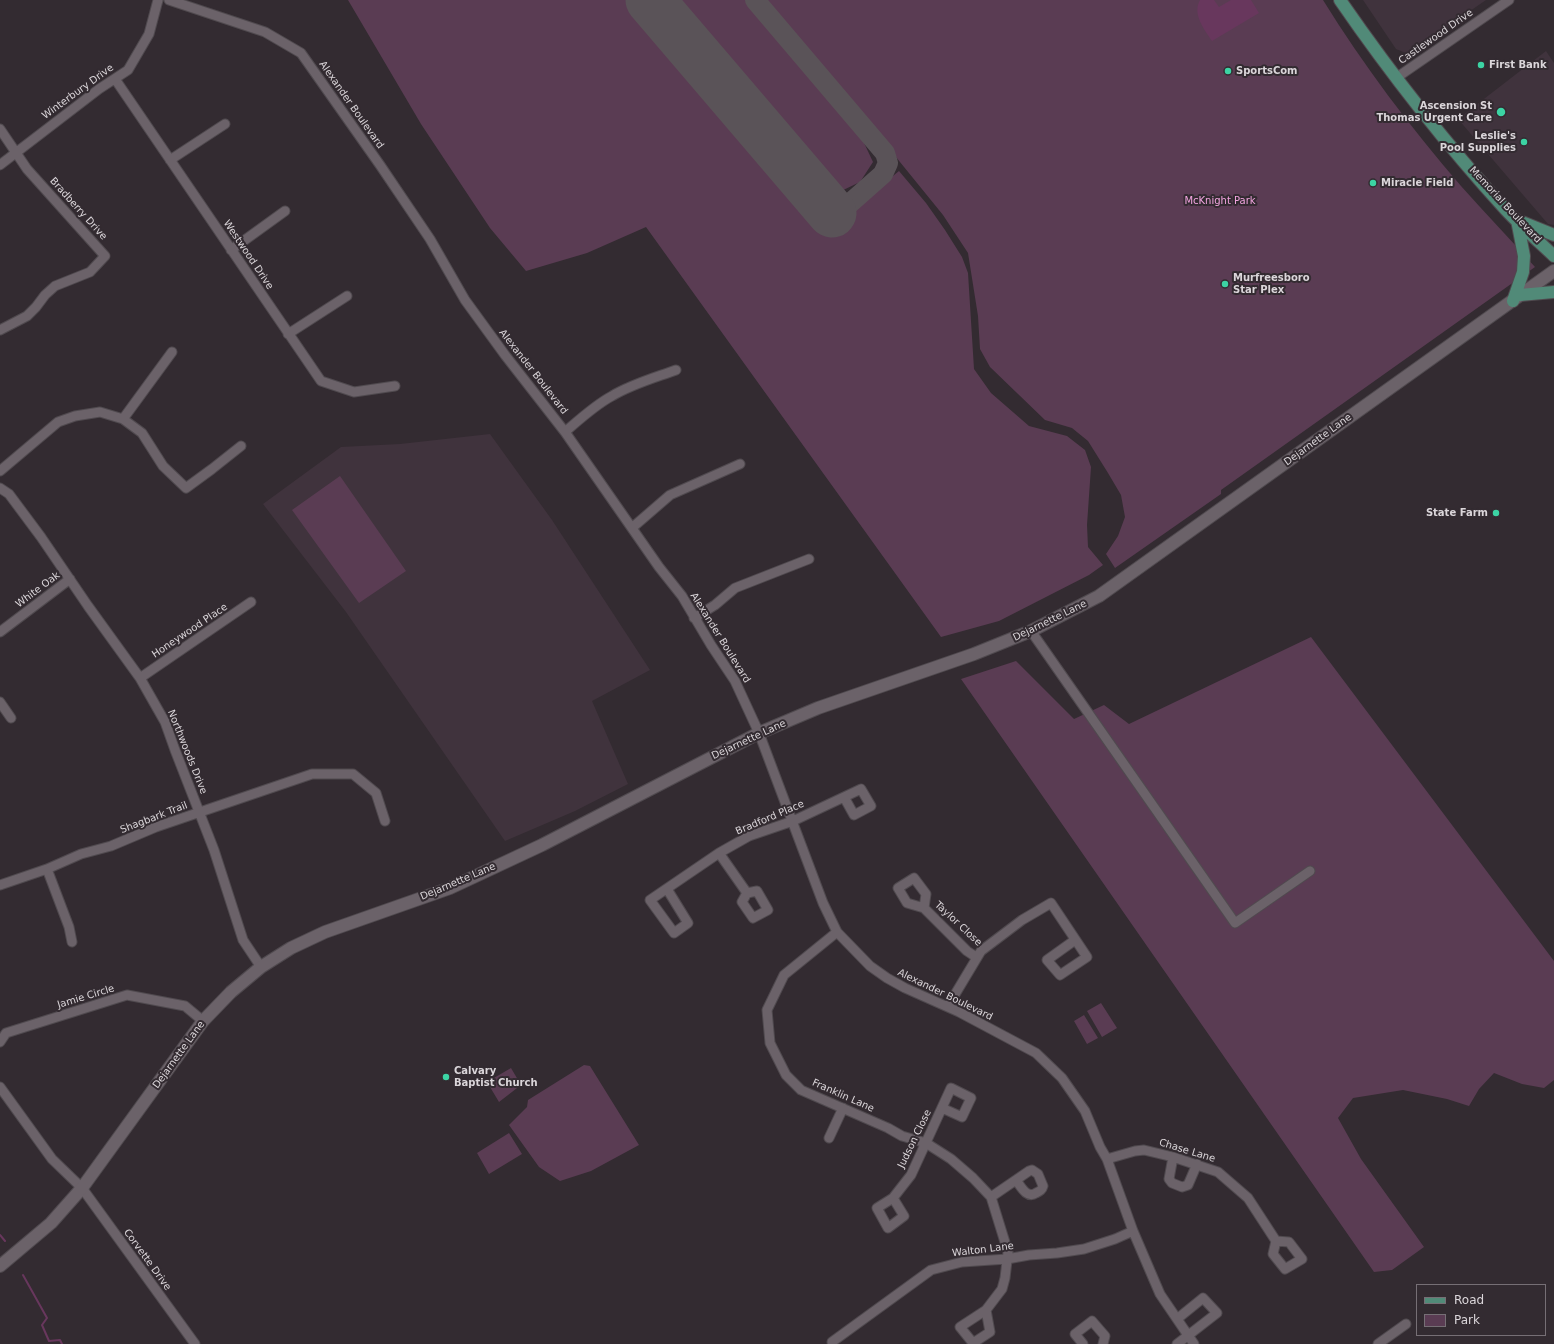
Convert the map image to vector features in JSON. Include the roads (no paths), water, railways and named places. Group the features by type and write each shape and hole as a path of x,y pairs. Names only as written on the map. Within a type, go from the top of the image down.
{"main road":[{"name":"Memorial Boulevard","path":"1340,0 1396,78 1454,151 1517,220 1554,256"},
{"path":"1517,220 1554,235"},
{"path":"1517,220 1524,256 1523,272 1517,298 1554,292"},
{"name":"Dejarnette Lane","path":"0,1266 51,1223 82,1188 203,1021 231,992 261,967 291,948 325,932 450,888 542,845 759,733 818,708 974,654 1031,631 1099,596 1554,271"}],"street":[{"name":"Winterbury Drive","path":"0,165 128,70 149,34 158,0"},
{"name":"Alexander Boulevard","path":"169,0 265,32 301,53 389,177 430,239 465,300 505,355 565,432 633,527 682,596 694,618 736,681 759,733 781,795 793,820 823,903 838,932 870,966 887,978 905,988 948,1006 1036,1053 1062,1078 1085,1111 1100,1147 1107,1159 1133,1231 1160,1294 1194,1344"},
{"name":"Castlewood Drive","path":"1396,78 1509,0"},
{"name":"Westwood Drive","path":"114,79 321,381 354,392 395,386"},
{"path":"170,160 225,124"},
{"name":"Bradberry Drive","path":"0,129 27,169 105,256 90,272 55,286 27,316 0,330"},
{"path":"231,250 285,211"},
{"path":"288,334 347,296"},
{"path":"123,419 172,352"},
{"path":"565,432 588,412 612,396 639,383 676,370"},
{"path":"0,471 58,422 76,416 100,412 123,419 142,433 163,466 186,488 212,470 241,446"},
{"path":"633,527 670,495 740,464"},
{"name":"Northwoods Drive","path":"0,488 9,494 27,517 140,678 166,722 214,850 243,940 261,967"},
{"path":"694,618 715,605 735,588 809,559"},
{"name":"White Oak","path":"0,632 70,579"},
{"name":"Honeywood Place","path":"140,678 251,602"},
{"path":"1031,631 1235,923 1310,871"},
{"path":"0,702 11,718"},
{"name":"Shagbark Trail","path":"0,885 47,869 82,854 111,846 156,827 312,774 353,774 376,793 385,821"},
{"name":"Bradford Place","path":"667,889 688,923 674,933 650,900 718,853 749,836 793,820 844,797"},
{"path":"718,853 747,893"},
{"path":"47,869 69,927 72,942"},
{"path":"948,1006 976,957 981,951 1022,920 1051,903 1075,940"},
{"name":"Taylor Close","path":"924,908 967,951 976,957"},
{"name":"Franklin Lane","path":"838,932 784,975 767,1010 770,1043 786,1075 800,1090 888,1128 902,1136 926,1143 951,1159 991,1196 1008,1256"},
{"name":"Jamie Circle","path":"0,1042 6,1033 128,996 185,1006 203,1021"},
{"path":"0,1087 52,1159 82,1188"},
{"path":"829,1138 843,1108"},
{"name":"Judson Close","path":"893,1198 911,1175 942,1108"},
{"name":"Chase Lane","path":"1107,1159 1144,1150 1197,1164 1218,1172 1248,1198 1276,1241"},
{"path":"1173,1157 1169,1179 1172,1183 1182,1187 1188,1185 1197,1164"},
{"path":"991,1196 1016,1180"},
{"name":"Corvette Drive","path":"82,1188 195,1344"},
{"name":"Walton Lane","path":"832,1342 931,1270 962,1262 1084,1249 1115,1239 1133,1231"},
{"path":"986,1310 1002,1289 1008,1256"},
{"path":"1177,1320 1204,1298 1217,1313 1177,1344"},
{"path":"1083,1344 1075,1334 1092,1321 1105,1336 1103,1344"},
{"path":"1378,1344 1406,1324"}],"waterway":[{"path":"0,1235 5,1241"},
{"path":"23,1275 47,1318 42,1325 49,1341 60,1340 62,1344"}],"place":[{"name":"First Bank","path":"1481,65"},
{"name":"SportsCom","path":"1228,71"},
{"name":"Ascension St Thomas Urgent Care","path":"1501,112"},
{"name":"Leslie's Pool Supplies","path":"1524,142"},
{"name":"Miracle Field","path":"1373,183"},
{"name":"Murfreesboro Star Plex","path":"1225,284"},
{"name":"State Farm","path":"1496,513"},
{"name":"Calvary Baptist Church","path":"446,1077"}],"park label":[{"name":"McKnight Park","path":"1220,201"}]}
